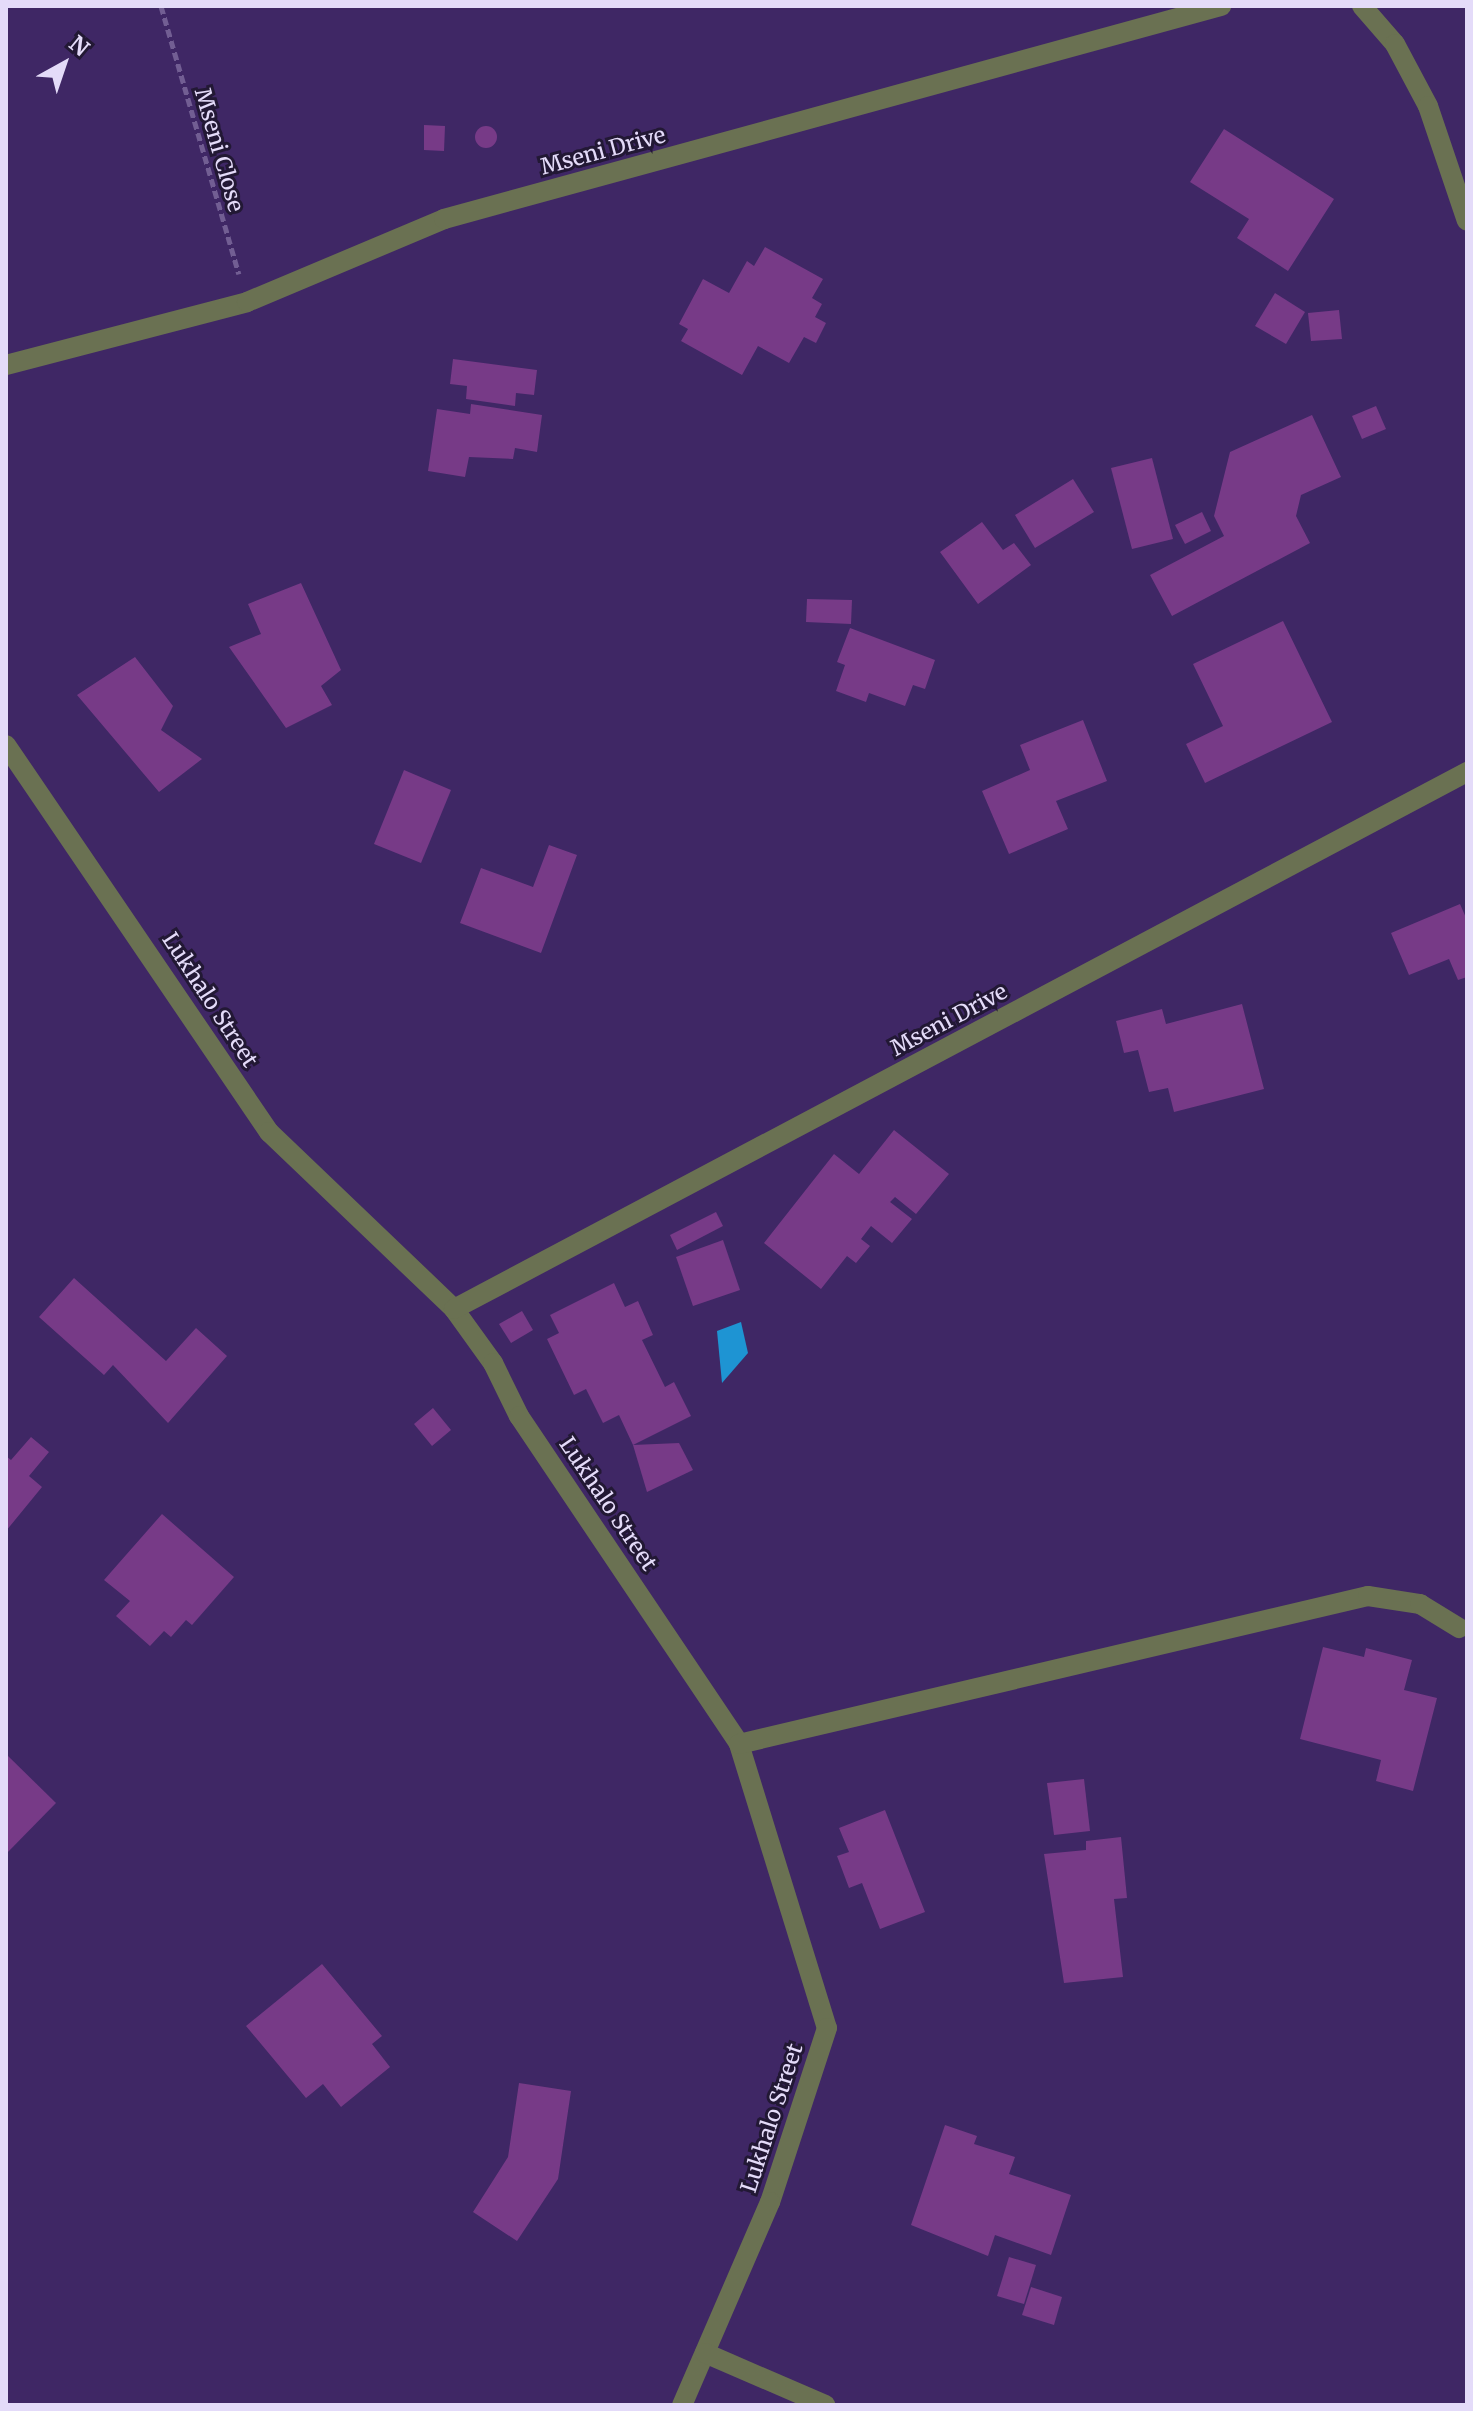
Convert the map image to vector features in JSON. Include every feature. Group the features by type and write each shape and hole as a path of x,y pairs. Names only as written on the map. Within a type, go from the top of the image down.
{"street":[{"name":"Mseni Drive","path":"6,365 247,302 444,219 1221,6"},
{"path":"1362,6 1395,44 1428,106 1467,221"},
{"name":"Lukhalo Street","path":"6,745 269,1132 454,1309 493,1363 519,1416 739,1744 827,2028 770,2202 682,2405"},
{"name":"Mseni Drive","path":"454,1309 1467,772"},
{"path":"739,1744 1368,1596 1420,1604 1459,1628"},
{"path":"705,2353 825,2405"}],"path":[{"name":"Mseni Close","path":"161,6 247,302"}],"water":[{"path":"741,1322 748,1353 722,1383 717,1331"}],"building":[{"path":"424,125 445,126 444,151 424,150"},
{"path":"486,126 494,129 497,137 494,145 486,148 478,145 475,137 478,129"},
{"path":"1224,129 1334,199 1288,271 1237,238 1249,219 1190,182"},
{"path":"765,247 823,279 812,298 822,304 815,317 826,323 816,343 804,337 789,363 758,346 742,375 681,341 688,329 679,324 703,279 729,293 747,261 754,266"},
{"path":"1275,293 1305,312 1286,344 1255,326"},
{"path":"1339,310 1342,339 1311,341 1308,313"},
{"path":"453,359 537,370 534,395 516,393 515,406 466,399 467,386 450,384"},
{"path":"471,404 542,415 537,452 515,448 513,459 469,457 465,477 428,471 437,409 470,414"},
{"path":"1376,406 1386,429 1362,439 1352,416"},
{"path":"1312,415 1341,477 1301,495 1296,516 1310,543 1172,616 1150,575 1224,536 1214,516 1230,452"},
{"path":"1152,458 1173,539 1132,549 1111,468"},
{"path":"1073,479 1094,512 1035,548 1015,515"},
{"path":"1202,512 1211,531 1185,544 1175,525"},
{"path":"982,522 1003,550 1014,543 1031,565 978,604 940,552"},
{"path":"301,583 341,670 321,686 332,705 286,728 229,647 261,634 248,604"},
{"path":"807,599 852,600 851,624 806,622"},
{"path":"1283,621 1332,722 1205,783 1186,744 1223,726 1193,664"},
{"path":"850,628 935,660 925,689 913,685 905,706 869,693 866,702 836,691 845,665 837,662"},
{"path":"135,657 173,706 161,730 202,759 159,792 77,695"},
{"path":"1083,720 1107,781 1056,801 1068,829 1009,854 982,791 1030,770 1020,745"},
{"path":"404,770 451,790 421,863 374,844"},
{"path":"549,845 577,855 541,953 460,923 481,868 533,887"},
{"path":"1460,904 1467,920 1467,977 1458,980 1449,959 1409,975 1391,933"},
{"path":"1242,1004 1264,1089 1174,1112 1168,1088 1149,1092 1138,1050 1124,1053 1116,1021 1162,1009 1166,1024"},
{"path":"894,1130 949,1174 916,1214 895,1197 890,1202 912,1219 892,1243 871,1226 861,1239 870,1246 856,1263 847,1256 821,1289 764,1243 834,1154 859,1174"},
{"path":"716,1212 723,1226 677,1250 670,1235"},
{"path":"723,1240 740,1290 693,1306 676,1257"},
{"path":"74,1278 166,1361 196,1328 227,1356 168,1423 113,1365 104,1375 39,1317"},
{"path":"614,1283 625,1307 638,1301 653,1335 642,1340 665,1387 674,1382 691,1416 633,1445 619,1415 603,1423 586,1389 574,1395 547,1339 559,1333 550,1315"},
{"path":"522,1311 533,1330 511,1343 499,1324"},
{"path":"433,1408 451,1430 432,1446 414,1424"},
{"path":"31,1437 49,1452 29,1476 42,1487 6,1531 6,1456 11,1460"},
{"path":"679,1443 693,1470 647,1492 633,1445"},
{"path":"162,1514 234,1577 192,1625 186,1620 171,1637 164,1631 150,1646 116,1616 130,1601 104,1580"},
{"path":"1323,1647 1364,1657 1366,1648 1412,1660 1404,1690 1437,1698 1413,1791 1376,1781 1381,1760 1300,1739"},
{"path":"6,1754 56,1803 6,1854"},
{"path":"1084,1779 1090,1831 1054,1835 1047,1783"},
{"path":"885,1810 925,1912 880,1929 862,1883 849,1888 837,1856 849,1852 839,1828"},
{"path":"1121,1837 1127,1898 1114,1899 1123,1977 1064,1983 1044,1854 1086,1850 1086,1841"},
{"path":"322,1964 382,2036 372,2044 390,2067 341,2107 323,2084 306,2098 246,2026"},
{"path":"519,2083 571,2091 558,2179 517,2241 473,2212 508,2157"},
{"path":"945,2125 977,2136 974,2144 1015,2157 1009,2174 1071,2195 1051,2255 995,2235 988,2256 911,2225"},
{"path":"1009,2257 1036,2265 1024,2304 997,2296"},
{"path":"1031,2287 1062,2297 1054,2325 1022,2315"}]}
